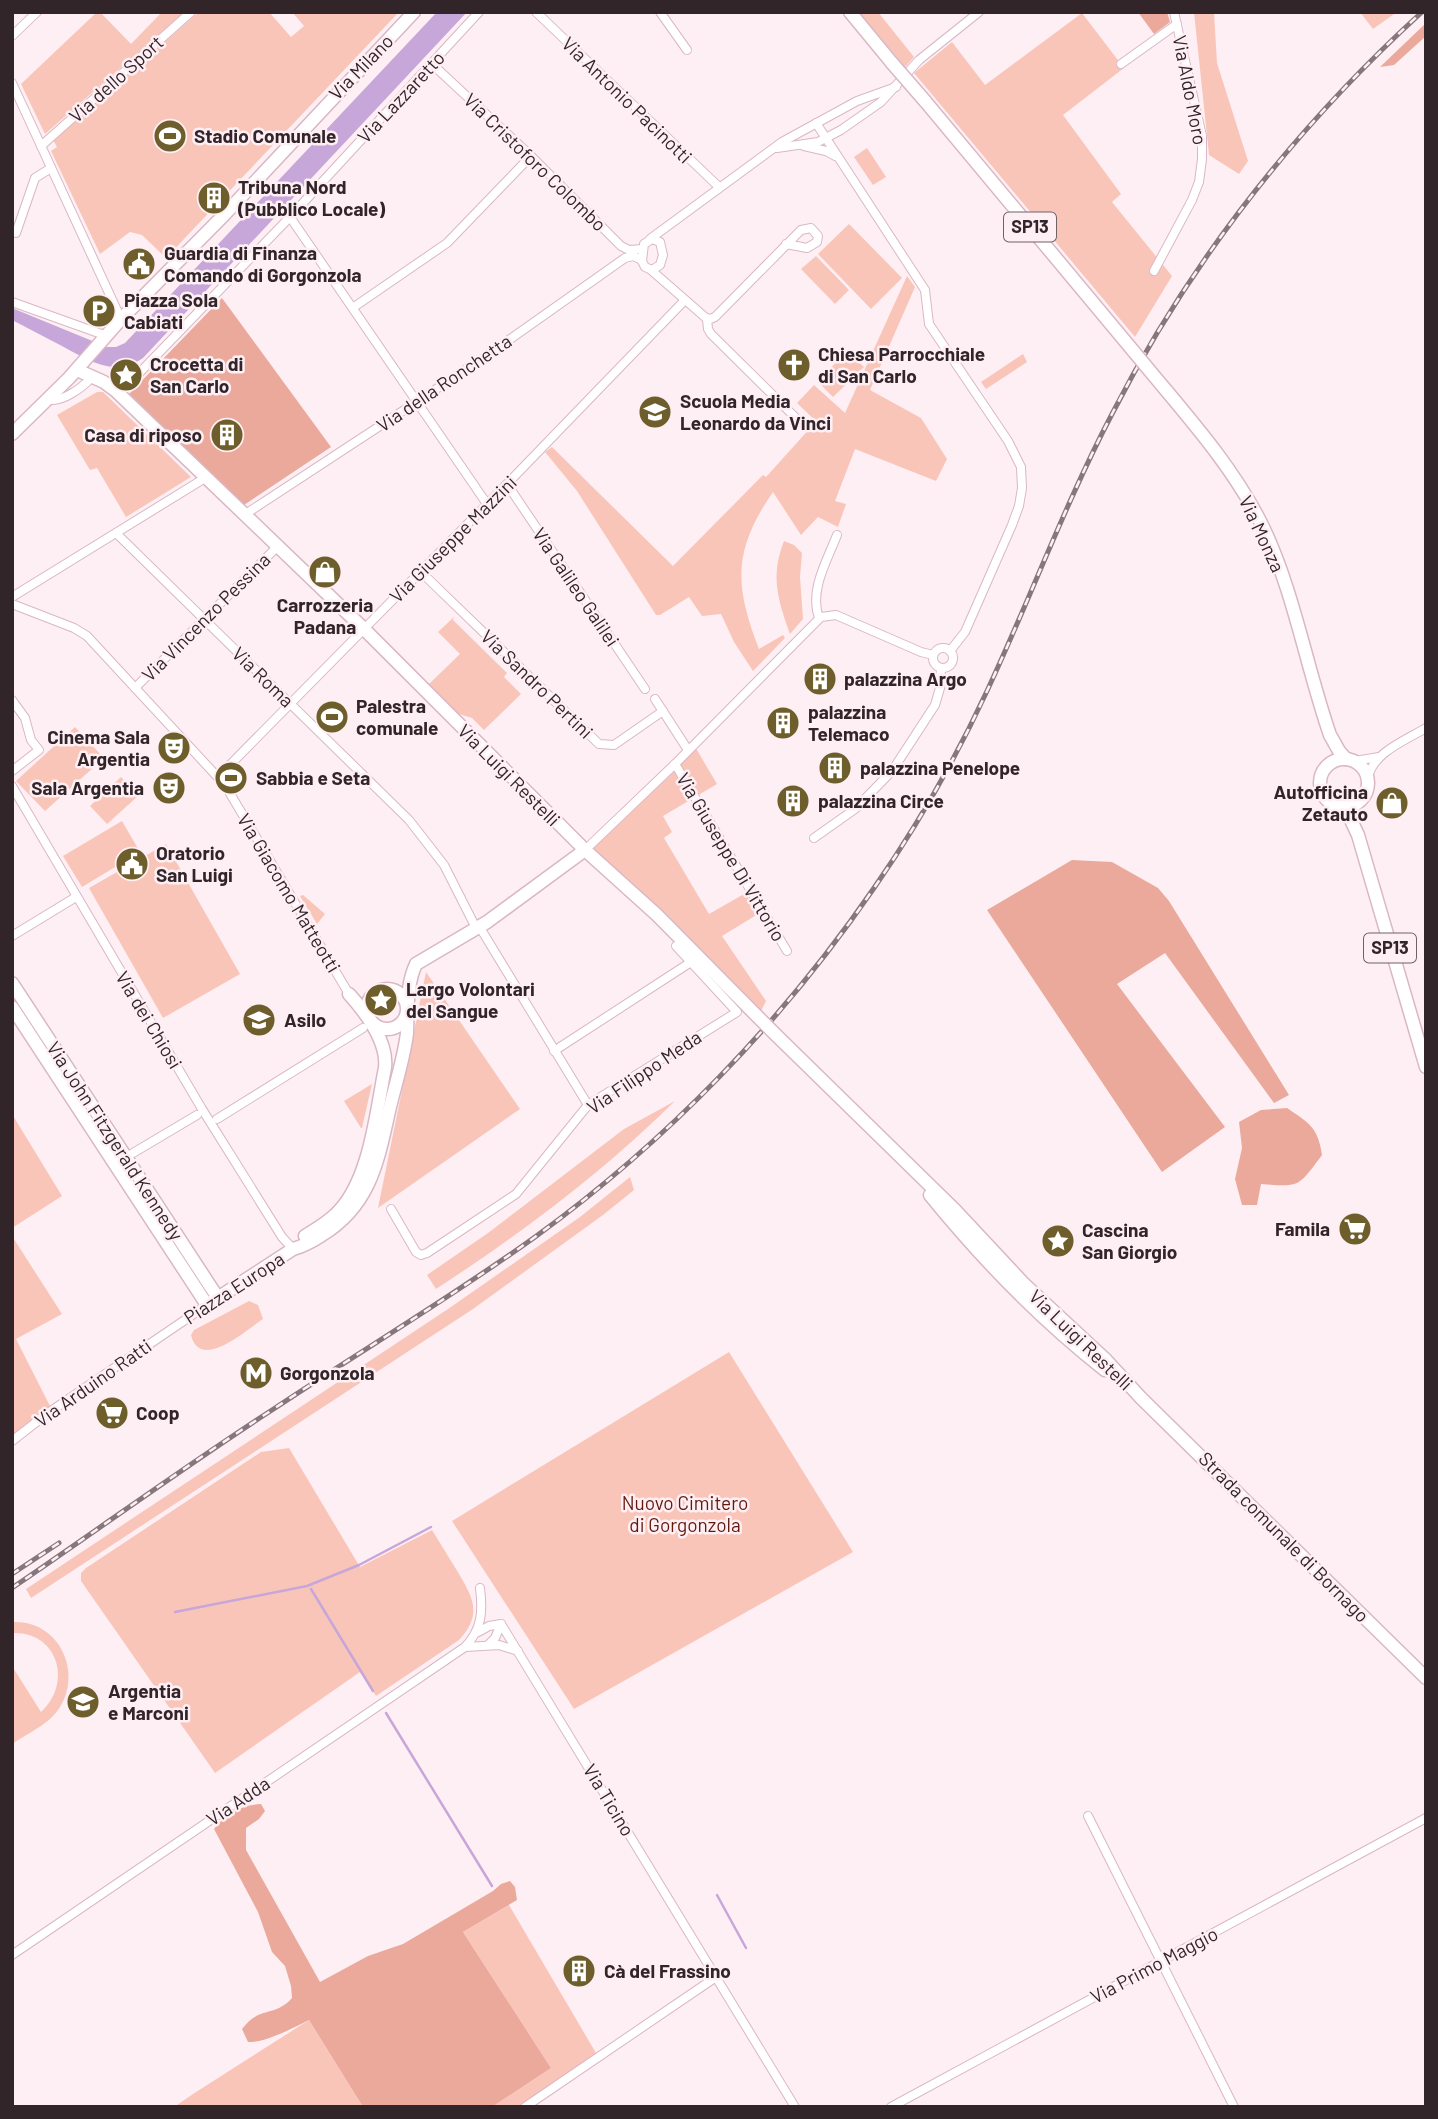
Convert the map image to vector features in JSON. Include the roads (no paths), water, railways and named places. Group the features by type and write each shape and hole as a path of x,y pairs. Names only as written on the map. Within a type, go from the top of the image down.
{"street":[{"path":"12,36 37,12"},
{"name":"Via dello Sport","path":"41,146 191,12"},
{"name":"Via Milano","path":"12,434 81,366 121,319 225,214 414,12"},
{"name":"Via Lazzaretto","path":"119,394 290,217 479,12"},
{"name":"Via Antonio Pacinotti","path":"536,12 719,187"},
{"path":"660,12 687,50"},
{"name":"Via Monza","path":"850,12 1135,352 1226,465 1261,525 1285,586 1328,729 1337,749 1364,769 1368,778 1366,792 1360,801 1358,835"},
{"path":"771,150 826,139 874,107 921,58 979,12"},
{"name":"Via Aldo Moro","path":"1154,271 1192,200 1202,167 1202,136 1174,12"},
{"name":"Via Aldo Moro","path":"1121,64 1177,24"},
{"name":"Via Cristoforo Colombo","path":"432,64 531,156 621,246 629,250 643,249"},
{"path":"12,83 121,319"},
{"path":"809,428 711,334 707,319 645,267 642,260 643,249 646,242 771,150 857,101 896,87"},
{"path":"816,122 925,290 929,324 1008,441 1021,467 1022,488 1012,525 965,632 950,651"},
{"path":"795,144 826,151 838,158"},
{"path":"354,307 456,235 531,156"},
{"path":"16,233 35,178 51,168"},
{"path":"290,217 488,503"},
{"path":"671,225 664,236 662,259 672,287"},
{"path":"650,239 657,240 662,246"},
{"path":"707,319 715,317 786,244"},
{"name":"Via della Ronchetta","path":"244,515 482,359 625,258 634,256 642,260"},
{"path":"651,270 658,268 662,259"},
{"name":"Via Giuseppe Mazzini","path":"218,777 685,300"},
{"path":"12,302 103,340"},
{"name":"Via Luigi Restelli","path":"81,366 92,377 119,394 364,629 585,850 657,915 955,1210 1024,1284 1106,1360 1141,1398"},
{"path":"47,399 53,401 61,398 80,388 92,377"},
{"path":"12,597 205,478"},
{"name":"Via Galileo Galilei","path":"507,484 645,689"},
{"name":"Via Roma","path":"116,533 420,833 451,876 478,927 588,1105"},
{"path":"837,535 815,594 819,618 836,615 933,655"},
{"name":"Via Vincenzo Pessina","path":"135,688 277,547"},
{"name":"Via Sandro Pertini","path":"421,572 598,744 614,745 663,711"},
{"name":"Via Giacomo Matteotti","path":"12,604 85,634 218,777 231,794 349,994"},
{"name":"Via Giuseppe Di Vittorio","path":"407,1010 414,967 419,961 478,927 585,850 675,764 819,618"},
{"path":"933,655 941,649 950,651"},
{"path":"941,668 951,663 953,658 950,651"},
{"path":"933,655 934,663 941,668"},
{"path":"814,838 856,809 892,771 935,705 940,688 941,668"},
{"path":"655,699 688,750"},
{"path":"12,700 25,718 32,740 39,751 12,771"},
{"path":"1368,778 1371,766 1382,756 1426,728"},
{"name":"Via Monza","path":"1328,729 1330,748 1320,788 1328,801 1339,807 1351,820 1358,835 1426,1068"},
{"path":"1327,766 1337,760 1382,756"},
{"name":"Via Giuseppe Di Vittorio","path":"675,764 787,951"},
{"name":"Via dei Chiosi","path":"12,786 204,1113 282,1237 293,1249"},
{"path":"1339,807 1351,806 1360,801"},
{"path":"12,936 76,897"},
{"path":"554,1051 691,962 676,946"},
{"name":"Via Filippo Meda","path":"391,1209 416,1252 421,1255 427,1253 516,1194 588,1105 737,1012 691,962"},
{"name":"Via John Fitzgerald Kennedy","path":"12,984 213,1301"},
{"path":"293,1249 303,1247 336,1226 357,1205 376,1167 407,1032 405,1000 391,989 373,994 368,1001 366,1023"},
{"path":"293,1249 299,1241 341,1209 361,1172 385,1068 385,1056 379,1040 349,994"},
{"name":"Via John Fitzgerald Kennedy","path":"12,1007 213,1301"},
{"path":"366,1023 391,1029 403,1021 407,1010"},
{"path":"217,1119 366,1023"},
{"path":"134,1153 197,1115"},
{"name":"Piazza Europa","path":"175,1327 293,1249"},
{"name":"Via Arduino Ratti","path":"12,1441 48,1413 175,1327"},
{"name":"Strada comunale di Bornago","path":"1141,1398 1426,1678"},
{"path":"477,1633 482,1614 480,1588"},
{"path":"488,1645 501,1624"},
{"name":"Via Adda","path":"12,1955 465,1647 477,1633 489,1626 501,1624"},
{"name":"Via Ticino","path":"501,1624 795,2107"},
{"name":"Via Adda","path":"465,1647 499,1645 518,1651"},
{"path":"1088,1816 1234,2107"},
{"name":"Via Primo Maggio","path":"897,2105 1423,1821"},
{"path":"525,2107 716,1977"}],"waterway":[{"path":"175,1612 307,1586 359,1565 431,1527"},
{"path":"311,1589 373,1691"},
{"path":"386,1713 492,1886"},
{"path":"717,1895 746,1948"}],"railway":[{"path":"12,1588 239,1432 535,1237 583,1200 676,1120 761,1032 838,938 890,865 935,792 987,691 1095,448 1176,303 1211,250 1289,150 1331,102 1422,12"},
{"path":"12,1574 59,1543"}],"place":[{"name":"Stadio Comunale","path":"170,136"},
{"name":"Tribuna Nord (Pubblico Locale)","path":"214,198"},
{"name":"Guardia di Finanza Comando di Gorgonzola","path":"139,264"},
{"name":"Piazza Sola Cabiati","path":"99,311"},
{"name":"Chiesa Parrocchiale di San Carlo","path":"794,365"},
{"name":"Crocetta di San Carlo","path":"126,375"},
{"name":"Scuola Media Leonardo da Vinci","path":"655,412"},
{"name":"Casa di riposo","path":"227,435"},
{"name":"Carrozzeria Padana","path":"325,572"},
{"name":"palazzina Argo","path":"820,679"},
{"name":"Palestra comunale","path":"332,717"},
{"name":"palazzina Telemaco","path":"783,723"},
{"name":"Cinema Sala Argentia","path":"174,748"},
{"name":"palazzina Penelope","path":"835,768"},
{"name":"Sabbia e Seta","path":"231,778"},
{"name":"Sala Argentia","path":"169,788"},
{"name":"palazzina Circe","path":"793,801"},
{"name":"Autofficina Zetauto","path":"1392,803"},
{"name":"Oratorio San Luigi","path":"132,864"},
{"name":"Largo Volontari del Sangue","path":"381,1000"},
{"name":"Asilo","path":"259,1020"},
{"name":"Famila","path":"1355,1229"},
{"name":"Cascina San Giorgio","path":"1058,1241"},
{"name":"Gorgonzola","path":"256,1373"},
{"name":"Coop","path":"112,1413"},
{"name":"Argentia e Marconi","path":"83,1702"},
{"name":"Cà del Frassino","path":"579,1971"}],"park label":[{"name":"Nuovo Cimitero di Gorgonzola","path":"685,1514"}]}
